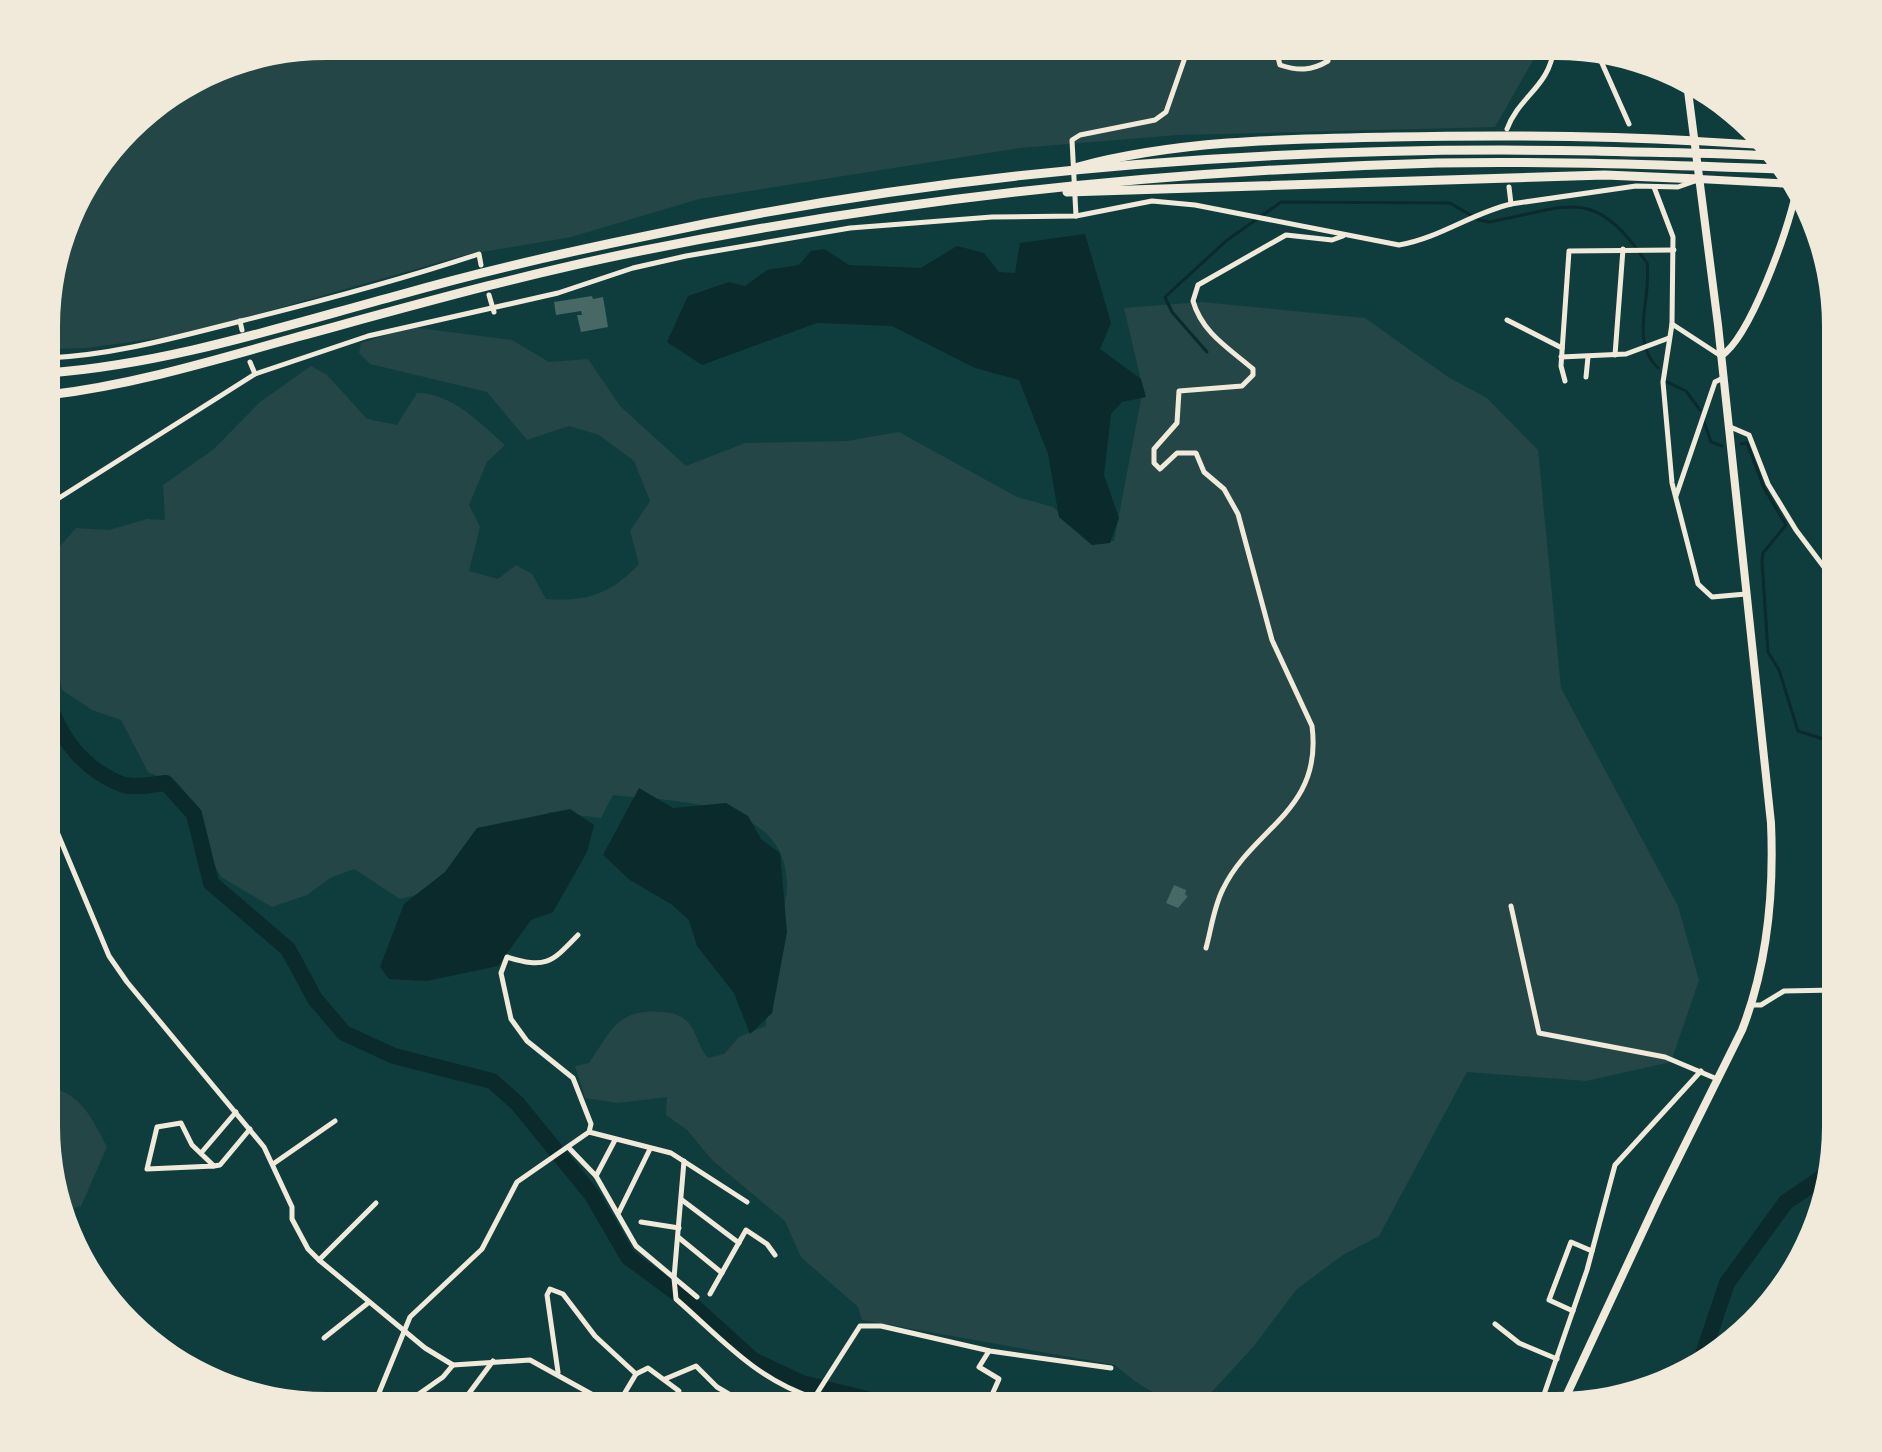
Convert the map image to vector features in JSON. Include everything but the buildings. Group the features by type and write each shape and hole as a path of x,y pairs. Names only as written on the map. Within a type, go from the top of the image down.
{"highway":[{"path":"1569,1391 1751,1005 1771,897 1773,861 1724,378 1689,96"},
{"path":"1052,174 1123,155 1259,142 1542,135 1749,144"},
{"path":"60,371 175,354 428,286 651,235 888,195 1052,174 1185,162 1438,151 1760,156"},
{"path":"60,393 138,380 431,300 637,251 939,201 1186,176 1440,163 1770,169"},
{"path":"939,201 1124,188 1316,186 1605,175 1780,183"}],"main road":[{"path":"1721,356 1734,343 1759,299 1792,204"}],"street":[{"path":"1076,212 1070,151 1072,140 1080,135 1155,120 1166,112 1184,61"},
{"path":"1279,61 1280,65 1296,70 1316,68 1328,61"},
{"path":"1507,129 1511,118 1543,82 1553,61"},
{"path":"1602,64 1629,124"},
{"path":"60,497 255,374 368,336 494,310 633,268 850,228 1076,212 1152,201 1195,205 1399,245 1423,241 1493,208 1511,204 1654,187 1678,187 1699,179"},
{"path":"1509,187 1511,204"},
{"path":"1654,187 1670,225 1674,250 1672,324 1663,382 1675,497 1698,584 1712,597 1746,594"},
{"path":"1206,948 1222,890 1297,802 1314,740 1312,726 1272,640 1230,497 1204,472 1196,453 1177,453 1160,469 1154,463 1154,449 1177,423 1179,391 1242,386 1253,375 1253,369 1220,343 1207,328 1193,301 1198,285 1286,235 1332,240 1345,235"},
{"path":"1615,355 1623,249"},
{"path":"1565,381 1561,357 1569,251 1674,250"},
{"path":"60,357 86,356 165,342 346,296 479,254 481,265"},
{"path":"489,295 494,310"},
{"path":"1507,320 1562,348"},
{"path":"240,321 242,330"},
{"path":"1672,324 1721,356"},
{"path":"1561,357 1615,355 1669,338"},
{"path":"1586,377 1588,357"},
{"path":"250,362 255,374"},
{"path":"1675,497 1715,382 1724,378"},
{"path":"1727,426 1749,435 1768,484 1822,562"},
{"path":"61,841 109,956 127,982 250,1129 273,1164 292,1207 292,1219 308,1249 368,1303 453,1365 530,1360 590,1391"},
{"path":"1511,906 1539,1033 1665,1057 1718,1079"},
{"path":"379,1391 410,1317 482,1249 517,1182 589,1132 591,1124 573,1078 516,1029 502,992 501,973 507,957 533,965 553,961 578,935"},
{"path":"1751,1005 1761,1005 1784,991 1821,990"},
{"path":"1545,1392 1620,1158 1701,1071"},
{"path":"201,1153 236,1112"},
{"path":"273,1164 335,1121"},
{"path":"214,1166 181,1123 157,1127 147,1169 214,1166 220,1165 250,1129"},
{"path":"589,1132 684,1161 747,1202"},
{"path":"596,1176 615,1140"},
{"path":"569,1148 596,1176 636,1246 697,1297"},
{"path":"619,1212 650,1149"},
{"path":"684,1161 674,1278 676,1299 743,1361 771,1380 798,1391"},
{"path":"681,1200 739,1243"},
{"path":"319,1260 376,1203"},
{"path":"641,1222 679,1228"},
{"path":"710,1294 746,1230 767,1244 775,1255"},
{"path":"678,1237 722,1273"},
{"path":"1573,1311 1549,1300 1571,1242 1592,1251"},
{"path":"558,1372 547,1295 550,1289 563,1294 595,1336 636,1374"},
{"path":"324,1338 368,1303"},
{"path":"1495,1324 1519,1343 1557,1359"},
{"path":"816,1391 860,1326 881,1326 990,1351 1111,1368"},
{"path":"990,1351 983,1356 979,1367 999,1379 993,1392"},
{"path":"471,1391 493,1361"},
{"path":"423,1391 443,1377 453,1365"},
{"path":"664,1380 696,1366 724,1391"},
{"path":"625,1391 636,1374 648,1368 679,1391"}],"shaded area":[{"path":"309,61 1533,61 1495,127 1178,135 1019,148 699,199 571,237 465,255 188,334 60,349 62,292 80,224 105,178 151,126 178,105 224,80 274,65"},
{"path":"1085,234 1111,323 1100,349 1141,379 1146,397 1122,402 1111,414 1104,475 1119,518 1110,543 1092,545 1059,517 1048,454 1019,380 975,368 892,326 817,323 702,365 667,342 688,296 729,282 745,286 767,270 799,265 811,251 824,249 849,265 921,268 957,246 984,253 999,272 1015,273 1020,243"},
{"path":"1202,302 1365,318 1448,377 1487,398 1538,450 1561,688 1678,906 1699,980 1671,1062 1586,1081 1467,1072 1379,1236 1343,1255 1297,1289 1253,1347 1212,1392 1153,1392 1115,1365 862,1320 858,1307 801,1257 785,1221 712,1160 687,1130 666,1115 667,1097 618,1103 585,1098 575,1066 589,1063 611,1030 637,1013 680,1016 691,1026 708,1058 724,1054 739,1037 766,1026 772,962 787,887 782,858 769,836 749,821 696,804 613,795 601,818 550,812 530,822 503,822 421,894 400,899 354,869 330,878 307,895 272,907 221,877 210,857 202,819 176,784 148,772 121,720 92,710 62,690 60,546 76,528 109,530 147,519 165,520 163,485 214,449 260,402 311,366 327,375 367,419 397,425 417,393 430,394 465,411 505,445 487,462 469,505 480,527 469,571 498,579 516,565 532,574 546,599 561,600 586,597 608,589 639,564 630,531 650,501 634,461 599,435 569,426 527,440 487,392 370,364 359,353 361,343 411,327 512,340 549,362 588,359 620,406 686,466 745,443 847,441 899,432 1017,497 1053,507 1088,542 1114,541 1143,389 1124,308"},
{"path":"639,788 673,808 726,803 748,816 761,839 780,853 787,932 772,1013 750,1034 734,993 697,946 689,920 671,904 630,880 603,855"},
{"path":"570,809 594,825 587,852 553,912 531,920 498,966 427,981 389,979 380,967 404,904 445,872 477,828"},
{"path":"61,1091 84,1108 107,1147 81,1206 73,1208 65,1178"}],"waterway":[{"path":"1207,352 1172,312 1165,297 1226,241 1281,202 1450,203 1479,220 1489,222 1578,207 1595,211 1611,221 1647,263 1643,332 1649,357 1658,368"},
{"path":"1667,382 1686,391 1700,410"},
{"path":"1703,419 1711,442 1722,446"},
{"path":"1741,444 1747,443 1764,488 1786,525 1763,553 1768,652 1779,670 1798,731 1821,738"},
{"path":"60,730 75,751 108,778 137,786 166,783 194,814 211,883 288,949 315,999 344,1033 394,1056 492,1081 517,1103 592,1195 628,1257 690,1303 753,1360 802,1383 836,1391"},
{"path":"1706,1345 1727,1283 1786,1202 1816,1182"}]}
